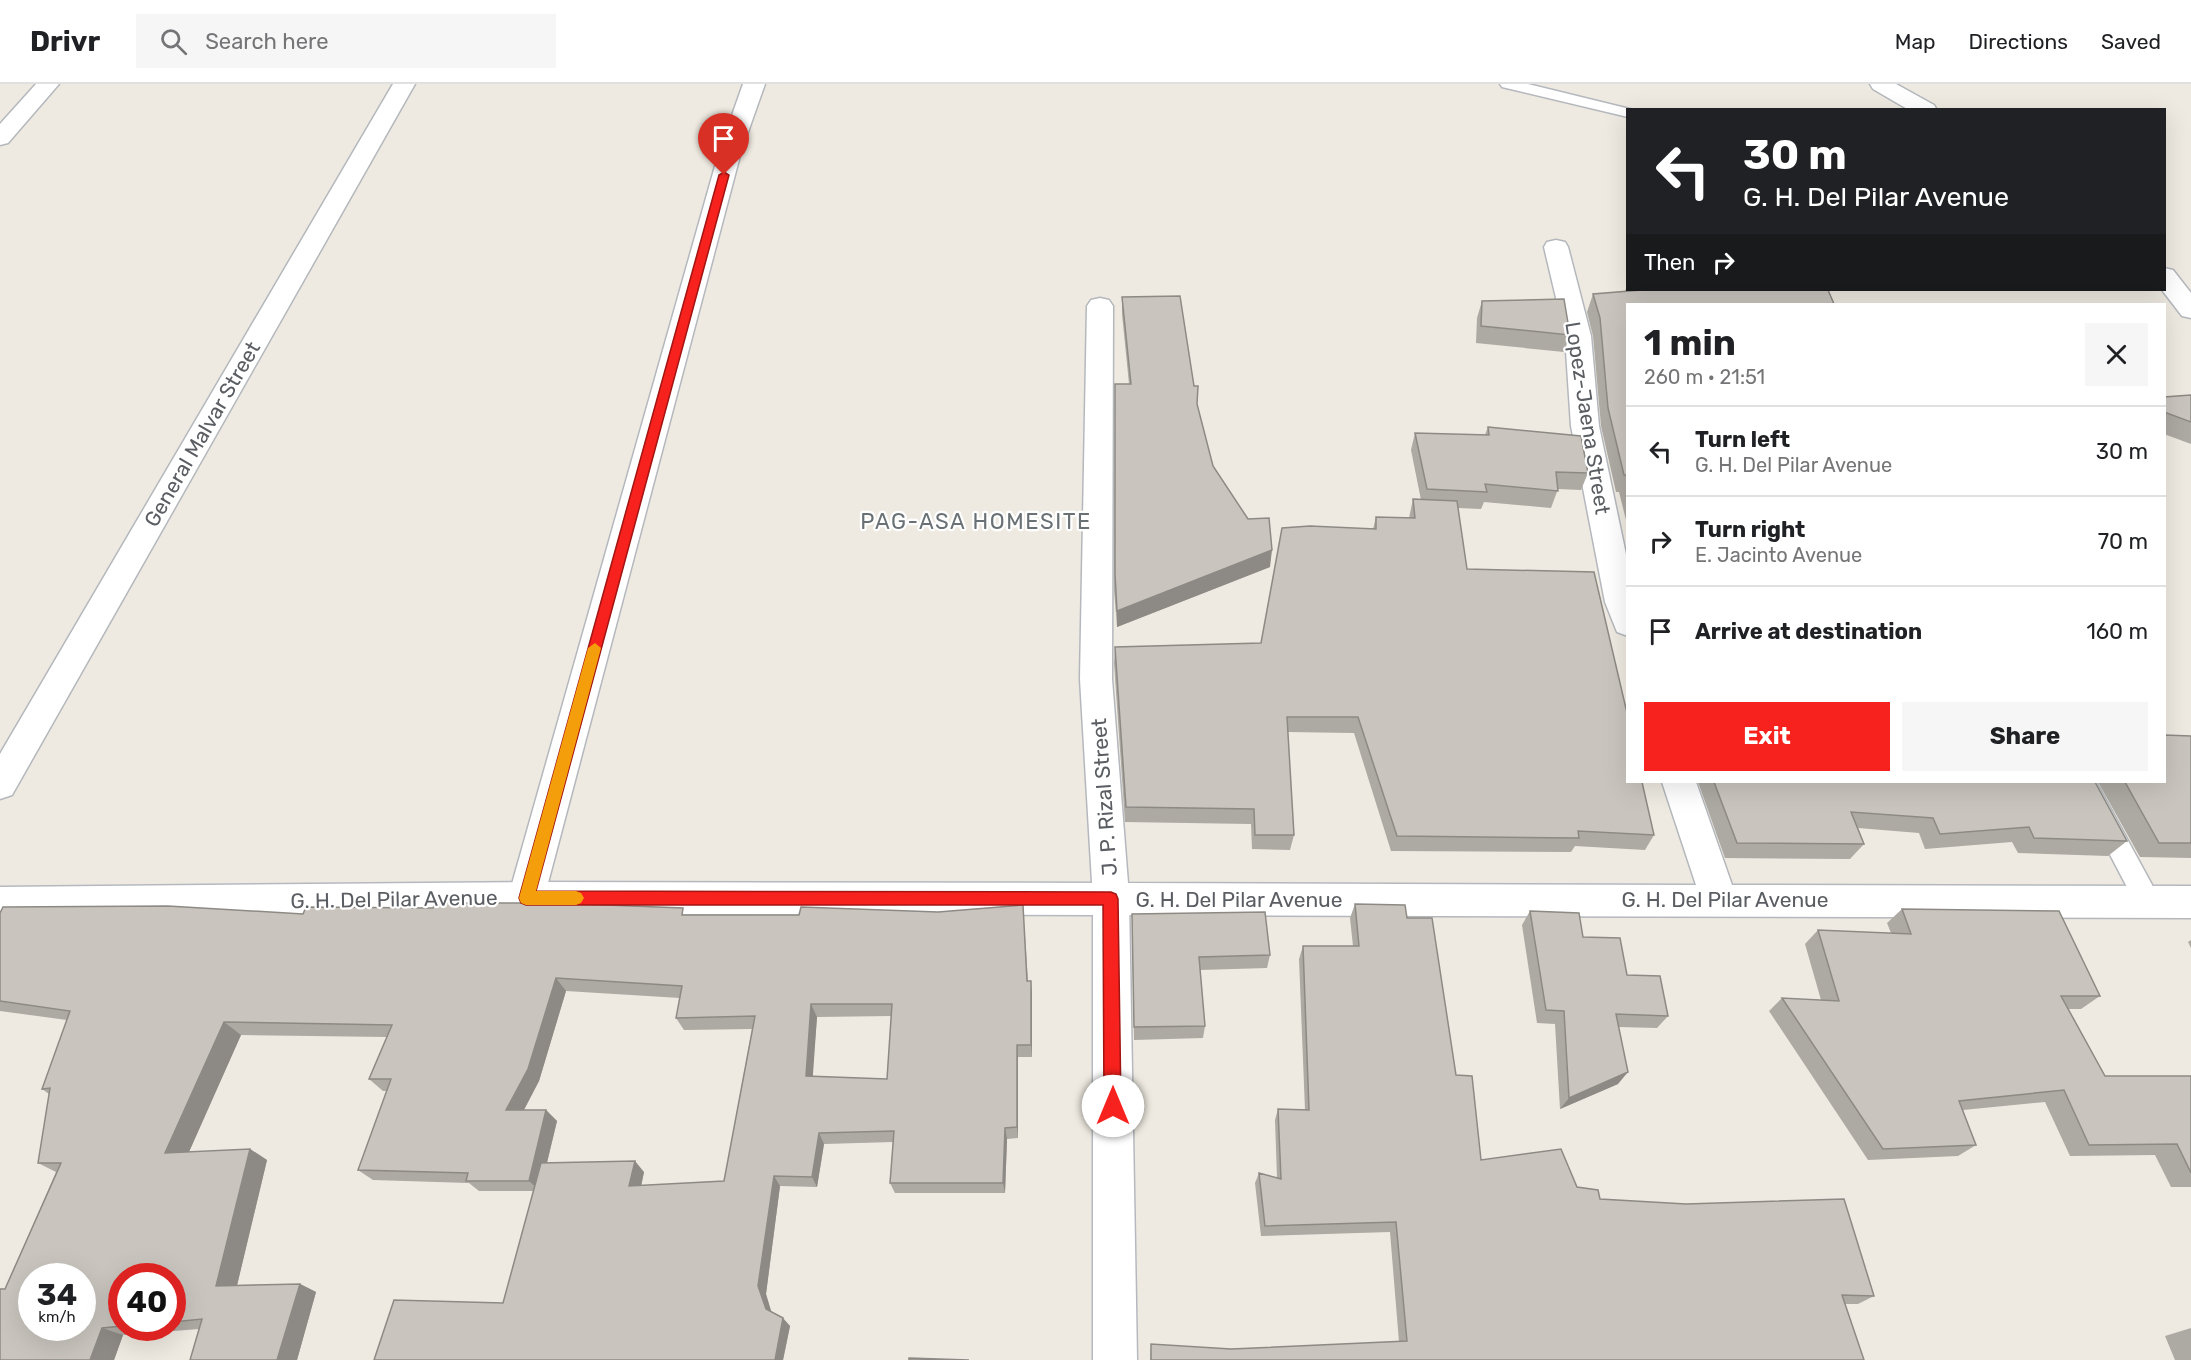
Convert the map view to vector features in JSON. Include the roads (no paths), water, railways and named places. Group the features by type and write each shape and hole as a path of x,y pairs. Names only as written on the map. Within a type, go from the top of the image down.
{"street":[{"path":"0,138 48,84"},
{"name":"General Malvar Street","path":"0,784 404,84"},
{"path":"526,898 730,153 754,84"},
{"path":"1881,84 1923,108"},
{"name":"Lopez-Jaena Street","path":"1556,247 1578,336 1585,426 1620,602 1626,618"},
{"path":"2166,278 2191,310"},
{"name":"J. P. Rizal Street","path":"1100,306 1096,679 1111,899 1115,1360"},
{"path":"1680,783 1719,899"},
{"name":"G. H. Del Pilar Avenue","path":"0,903 526,898 1719,899 2191,902"}],"lane":[{"path":"1508,84 1626,112"},
{"path":"2085,783 2148,902"}],"district":[{"name":"PAG-ASA HOMESITE","path":"976,521"}]}
